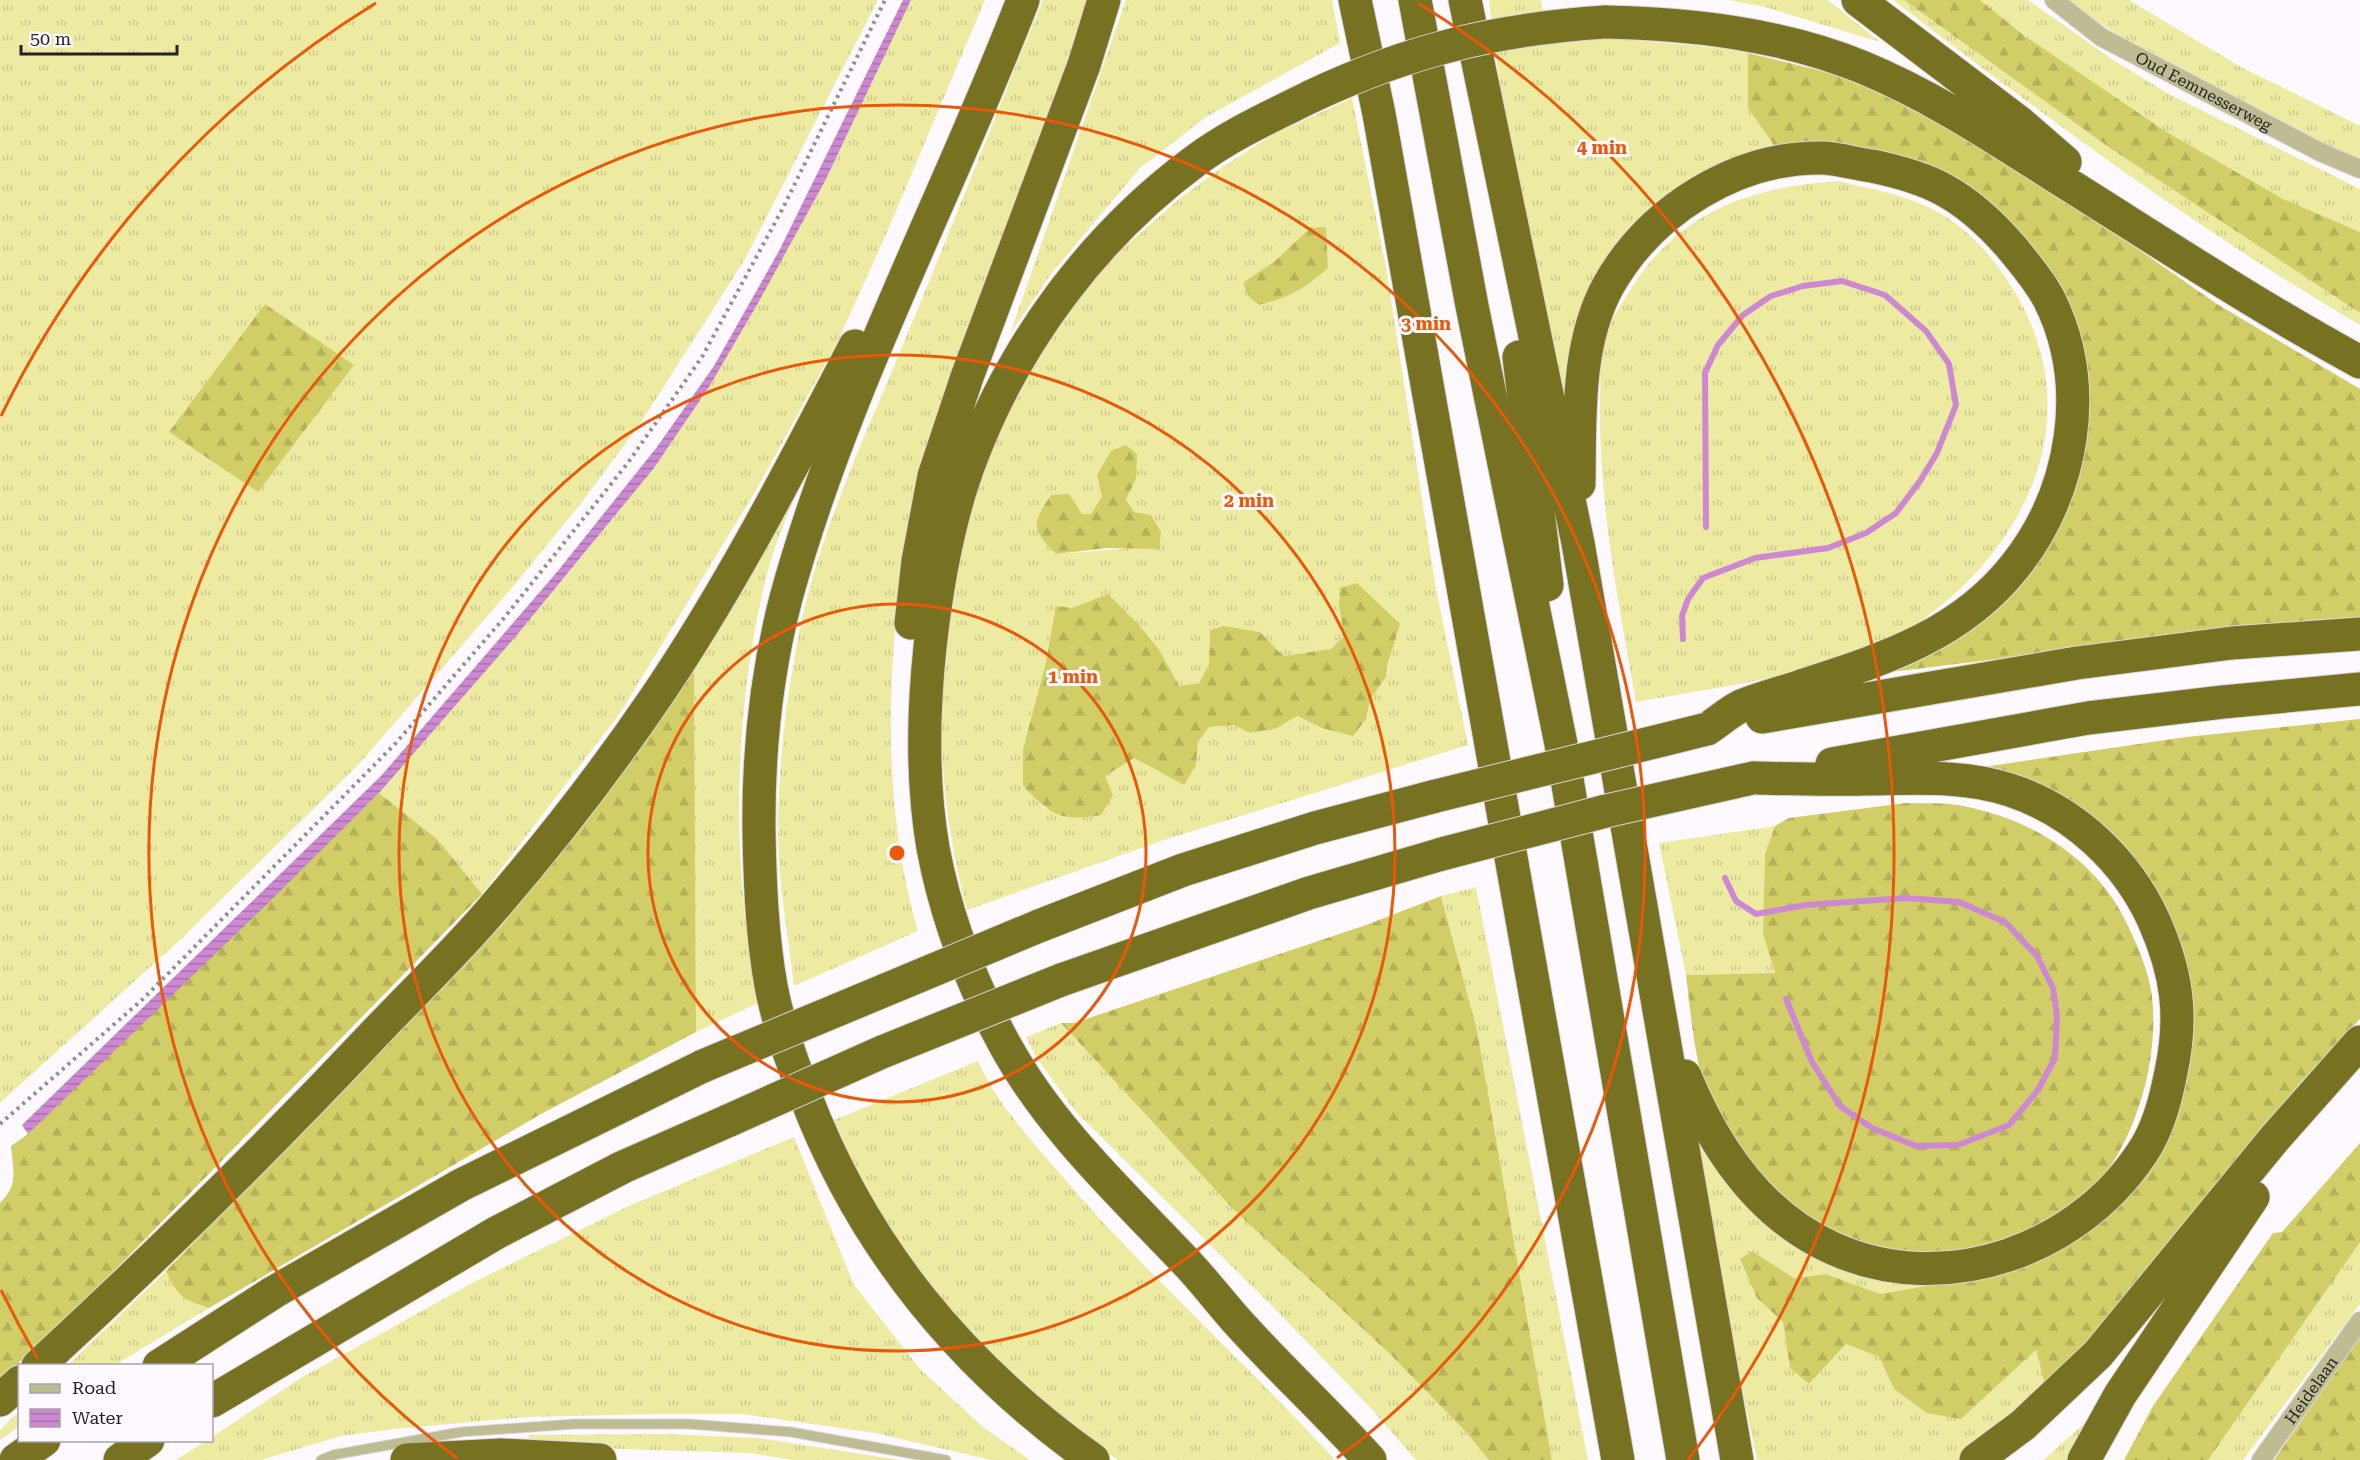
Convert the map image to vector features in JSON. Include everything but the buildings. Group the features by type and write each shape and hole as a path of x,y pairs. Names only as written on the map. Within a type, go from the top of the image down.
{"highway":[{"path":"1023,0 997,68 851,404 818,497 786,599 771,667 761,742 759,871 764,934 772,989 792,1062 825,1148 859,1212 895,1266 953,1338 996,1382 1061,1437 1093,1460"},
{"path":"1104,0 1084,65 970,366 934,476 918,561 909,640 906,709 911,773 920,839 945,936 963,990 999,1059 1034,1112 1137,1231 1181,1274 1238,1322"},
{"path":"1355,0 1379,114 1618,1460"},
{"path":"1415,0 1472,306 1561,744 1683,1460"},
{"path":"1465,0 1578,543 1737,1460"},
{"path":"1858,0 2020,123 2150,236"},
{"path":"1370,1460 1238,1322 1189,1265 1131,1207 1036,1097 1005,1045 974,983 950,917 933,847 924,754 927,679 935,601 954,513 967,469 998,399 1037,330 1087,263 1160,190 1196,160 1243,130 1360,74 1460,42 1517,30 1605,22 1669,24 1737,33 1788,43 1860,67 1915,91 1972,122 2279,318 2360,362"},
{"path":"1480,73 1543,538 1561,744"},
{"path":"161,1364 274,1292 461,1185 703,1066 1039,926 1183,870 1316,828 1707,729 1920,643 1981,601 2015,567 2040,528 2060,486 2070,434 2073,397 2070,363 2062,332 2048,298 2029,269 1992,225 1944,190 1892,170 1825,158 1784,161 1737,173 1693,196 1663,218 1633,250 1607,288 1590,335 1581,387 1578,543"},
{"path":"39,1364 108,1301 270,1144 373,1036 495,907 604,769 656,697 748,549 860,336 932,215"},
{"path":"1743,713 2077,663 2232,643 2360,634"},
{"path":"213,1400 496,1233 623,1167 882,1052 1061,980 1298,897 1442,854 1606,811 1753,778 2088,718 2360,689"},
{"path":"1662,1022 1702,1119 1731,1165 1760,1196 1799,1229 1832,1248 1870,1261 1914,1268 1961,1268 2002,1258 2046,1241 2084,1216 2120,1184 2148,1143 2165,1102 2179,1022 2174,974 2144,900 2122,866 2093,839 2060,814 2012,791 1969,780 1929,777 1753,778"},
{"path":"1976,1460 2023,1425 2098,1354 2275,1138 2360,1042"},
{"path":"2084,1460 2120,1395 2249,1202 2334,1090 2360,1061"},
{"path":"0,1400 18,1384"},
{"path":"16,1460 41,1442"},
{"path":"120,1460 145,1442"},
{"path":"407,1460 501,1455 600,1460"}],"street":[{"name":"Oud Eemnesserweg","path":"2054,0 2102,37 2320,152 2360,169"},
{"name":"Heidelaan","path":"2261,1460 2360,1321"}],"lane":[{"path":"321,1460 333,1455 461,1432 574,1424 689,1424 791,1432 946,1460"}],"path":[{"path":"0,1124 142,999 395,744 504,618 620,473 702,357 783,208 885,0"}],"green space":[{"path":"0,0 878,0 745,259 640,424 582,502 516,583 359,764 180,940 0,1103"},
{"path":"911,0 985,0 888,230 838,341 755,492 620,713 482,894 437,839 379,793 564,578 654,468 709,387 825,181"},
{"path":"1043,0 1091,0 898,600 892,683 892,767 900,850 918,931 794,986 780,874 778,813 780,768 791,677 811,582 848,475"},
{"path":"1126,0 1332,0 1340,43 1206,117 1140,168 1051,274 1010,334"},
{"path":"1489,0 1541,0 1549,43 1610,38 1733,49 1748,53 1748,108 1776,148 1590,291 1574,326 1567,361 1566,420 1545,338 1494,47"},
{"path":"1729,0 1828,0 1880,42 1765,7"},
{"path":"1893,0 1904,0 2110,148 2360,313 2360,325 2180,211 2064,128"},
{"path":"1904,0 1980,0 2025,36 2165,131 2283,199 2360,232 2360,313 2110,148"},
{"path":"1980,0 2028,0 2113,60 2169,94 2360,189 2360,232 2280,198 2163,131 2051,55"},
{"path":"2066,0 2129,0 2241,67 2360,126 2360,159 2295,130 2189,76 2127,40"},
{"path":"1748,53 1854,79 1910,103 2063,197 2217,304 2360,389 2360,617 2313,620 1875,674 2011,575 2085,409 1997,214 1776,148 1748,108"},
{"path":"1352,98 1386,267 1435,583 1468,745 1164,840 967,910 946,802 941,720 943,676 960,561 956,552 1012,389 1087,280 1180,198 1274,134","holes":["1326,227 1328,268 1243,283 1276,260 1310,229","1136,479 1126,498 1134,512 1143,547 1056,554 1042,538 1037,526 1040,513 1051,495 1082,514 1091,514 1102,496","1108,594 1160,651 1178,686 1199,683 1209,664 1210,630 1260,632 1282,656 1331,649 1344,636 1339,606 1393,643 1386,677 1370,700 1366,719 1322,728 1296,716 1275,729 1250,733 1235,725 1208,727 1198,742 1196,765 1161,773 1134,758 1045,809 1023,786 1023,749 1045,666 1056,606 1072,609"]},
{"path":"1839,181 1886,192 1930,208 1954,223 1976,241 2003,274 2035,333 2046,380 2047,427 2037,472 2018,515 1991,555 1958,591 1918,623 1889,640 1820,666 1744,683 1636,702 1610,550 1602,473 1600,358 1605,333 1645,268 1667,244 1690,225 1744,198 1805,184"},
{"path":"1326,227 1328,268 1304,287 1279,299 1259,305 1250,298 1243,283 1276,260 1310,228"},
{"path":"265,304 354,365 258,492 169,432"},
{"path":"1126,445 1137,454 1136,479 1126,499 1134,512 1151,515 1161,532 1159,549 1107,548 1056,554 1038,532 1037,520 1044,505 1051,495 1069,494 1082,514 1091,514 1102,496 1097,475 1111,451"},
{"path":"809,466 770,563 758,614 743,724 740,840 743,896 760,1002 696,1032 694,655"},
{"path":"1357,583 1400,624 1386,677 1370,700 1366,719 1353,736 1322,728 1297,716 1275,729 1250,733 1234,725 1209,727 1198,742 1196,765 1184,785 1134,758 1105,776 1113,795 1101,815 1088,817 1066,817 1049,810 1023,786 1023,749 1045,666 1056,606 1072,608 1108,594 1139,625 1160,651 1179,686 1199,683 1209,664 1210,630 1223,626 1260,632 1283,656 1331,649 1344,636 1339,606 1340,588"},
{"path":"694,655 696,1032 541,1114 209,1308 182,1296 166,1271 503,924 571,836"},
{"path":"2360,719 2360,1019 2301,1082 2076,1354 2045,1385 2036,1350 1961,1419 1927,1413 1894,1389 1879,1357 1846,1344 1809,1384 1790,1368 1783,1322 1757,1298 1740,1259 1752,1251 1794,1278 1826,1274 1880,1294 2001,1273 2055,1251 2089,1231 2120,1204 2153,1165 2173,1121 2188,1068 2125,854 1942,773 2186,737"},
{"path":"379,793 437,839 482,894 112,1273 0,1381 0,1203 10,1190 12,1183 11,1146 28,1134"},
{"path":"1906,803 1956,805 1989,812 2038,832 2081,862 2115,902 2128,926 2139,951 2152,996 2151,1051 2138,1109 2127,1137 2113,1162 2096,1185 2077,1204 2040,1226 1999,1241 1961,1249 1924,1252 1888,1248 1853,1239 1821,1224 1791,1204 1763,1179 1720,1122 1701,1075 1694,1041 1686,975 1775,973 1763,934 1765,854 1775,826 1789,818"},
{"path":"1775,826 1765,854 1763,933 1775,973 1686,975 1659,843"},
{"path":"1476,887 1588,1460 1552,1460 1477,1030 1441,896"},
{"path":"1441,896 1477,1030 1552,1460 1489,1460 1466,1432 1388,1352 1234,1210 1061,1023 1074,1023 1366,925"},
{"path":"1061,1023 1234,1210 1388,1352 1466,1432 1489,1460 1416,1460 1368,1405 1269,1303 1075,1111 1036,1057 1026,1037"},
{"path":"978,1061 993,1090 1012,1117 1088,1206 1335,1460 1118,1460 1101,1449 996,1364 956,1321 892,1233 858,1173 834,1120"},
{"path":"1695,1127 1768,1216 2001,1273 1880,1294 1826,1274 1794,1278 1752,1251 1740,1259 1757,1298 1783,1322 1790,1368 1809,1384 1846,1344 1879,1357 1894,1389 1961,1419 2036,1350 2045,1385 1989,1437 1958,1460 1757,1460 1725,1306"},
{"path":"794,1137 854,1285 921,1370 984,1428 1030,1460 991,1460 875,1433 743,1414 657,1414 527,1417 394,1429 341,1436 261,1460 176,1460 204,1442 213,1442 213,1436 299,1379 476,1281 631,1205"},
{"path":"2360,1143 2360,1242 2208,1460 2124,1460 2153,1406 2273,1233 2282,1232"},
{"path":"2360,1242 2360,1304 2243,1460 2208,1460"},
{"path":"166,1271 182,1296 209,1308 117,1364 69,1364"},
{"path":"2360,1336 2360,1460 2274,1460"},
{"path":"18,1412 18,1428 0,1440 0,1430"},
{"path":"2087,1421 2067,1460 2044,1460 2048,1456"},
{"path":"665,1434 758,1438 900,1460 793,1460 750,1453 529,1446 529,1435"}],"water":[{"path":"903,0 911,0 825,181 709,387 654,468 516,636 379,793 28,1134 22,1125 381,776 557,572 657,447 714,366 779,251"}],"waterway":[{"path":"1683,639 1682,616 1688,599 1703,578 1755,558 1828,548 1866,533 1896,513 1937,453 1956,405 1949,364 1926,331 1885,295 1842,281 1803,286 1771,296 1743,315 1718,345 1705,373 1706,527"},
{"path":"1725,878 1736,901 1756,914 1806,905 1906,898 1959,902 2005,922 2037,956 2053,988 2057,1016 2055,1058 2038,1090 2009,1125 1958,1145 1916,1146 1872,1128 1840,1106 1812,1062 1786,999"}]}
